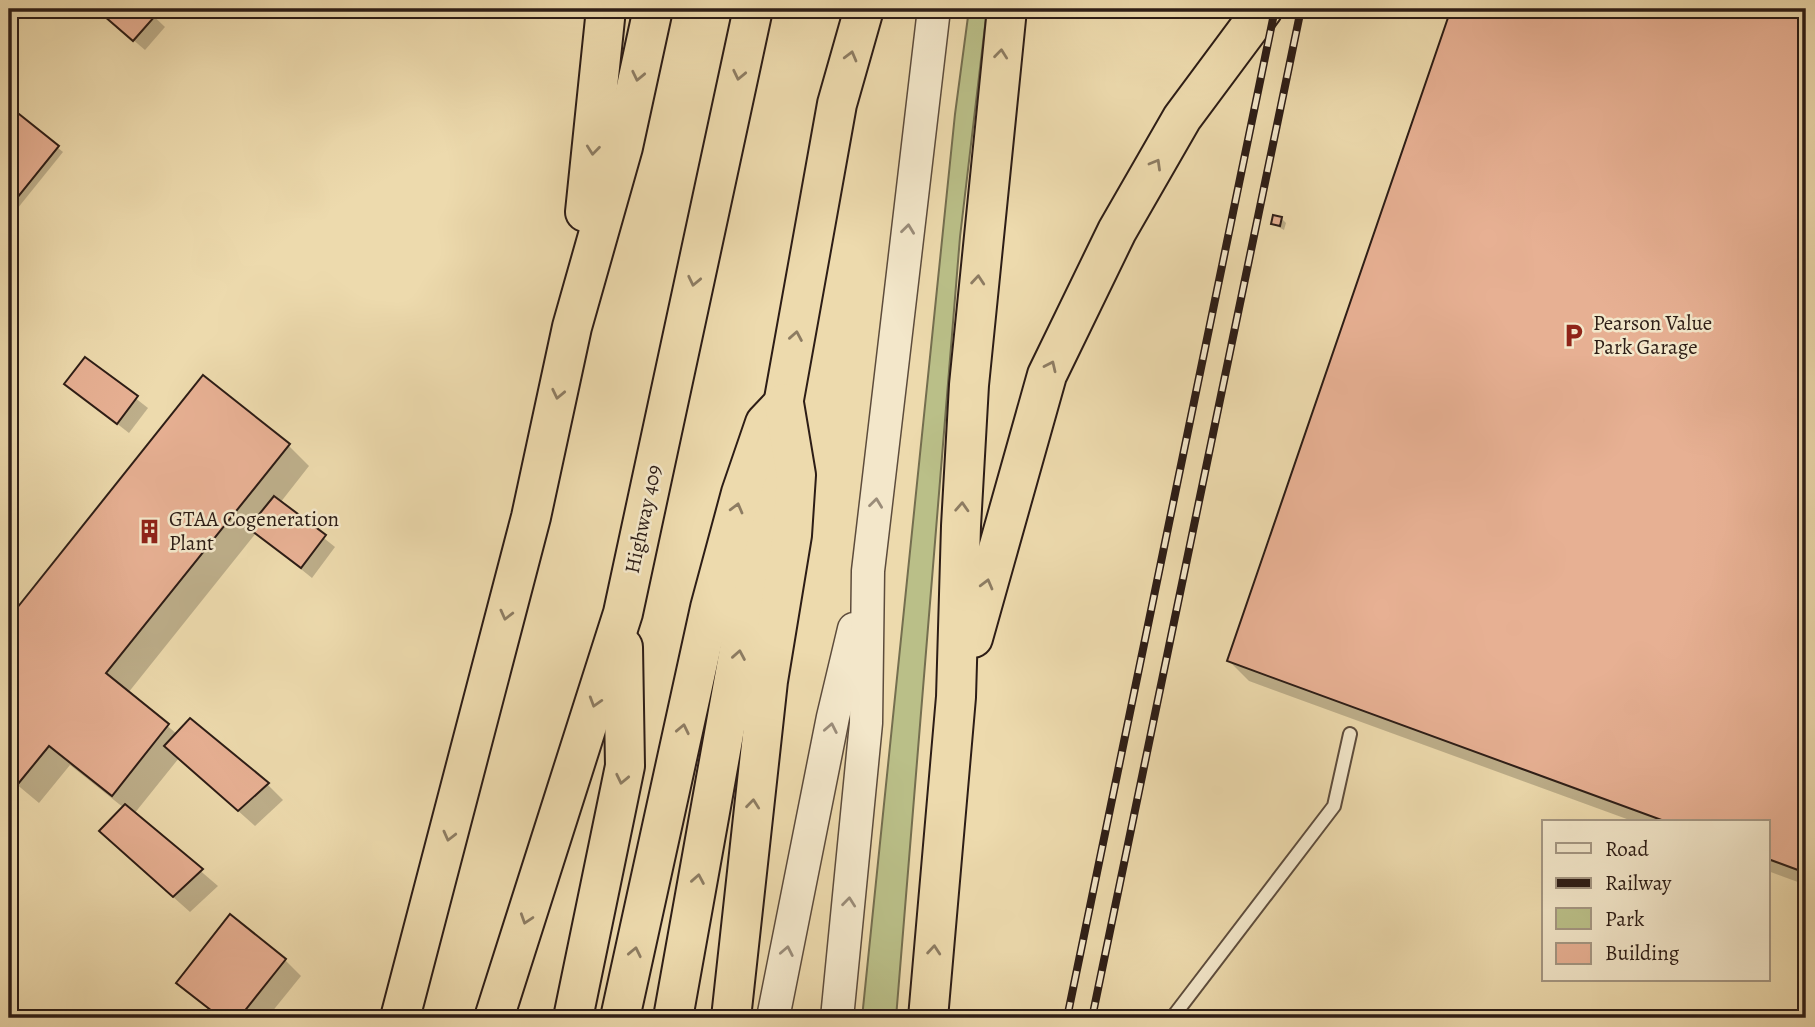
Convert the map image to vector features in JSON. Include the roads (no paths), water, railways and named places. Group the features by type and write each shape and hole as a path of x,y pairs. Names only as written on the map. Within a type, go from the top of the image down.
{"highway":[{"path":"572,327 606,9"},
{"path":"400,1018 531,517 572,327 623,147 653,9"},
{"name":"Highway 409","path":"494,1018 623,613 754,9"},
{"path":"673,1018 837,104 864,9"},
{"path":"928,1018 956,697 961,526 970,386 1007,9"},
{"path":"956,697 1047,375 1117,231 1176,130 1263,9"},
{"path":"620,1018 710,608 741,493 765,424 784,403"},
{"path":"731,1018 768,681 792,535 796,475 784,403"},
{"path":"573,1018 625,766 623,613"}],"street":[{"path":"837,1018 866,723 868,571 934,9"},
{"path":"773,1018 833,717 868,571"}],"lane":[{"path":"1172,1018 1334,806 1350,734"}],"railway":[{"path":"1067,1018 1275,9"},
{"path":"1092,1018 1301,9"}],"place":[{"name":"Pearson Value Park Garage","path":"1573,335"},
{"name":"GTAA Cogeneration Plant","path":"149,531"}]}
